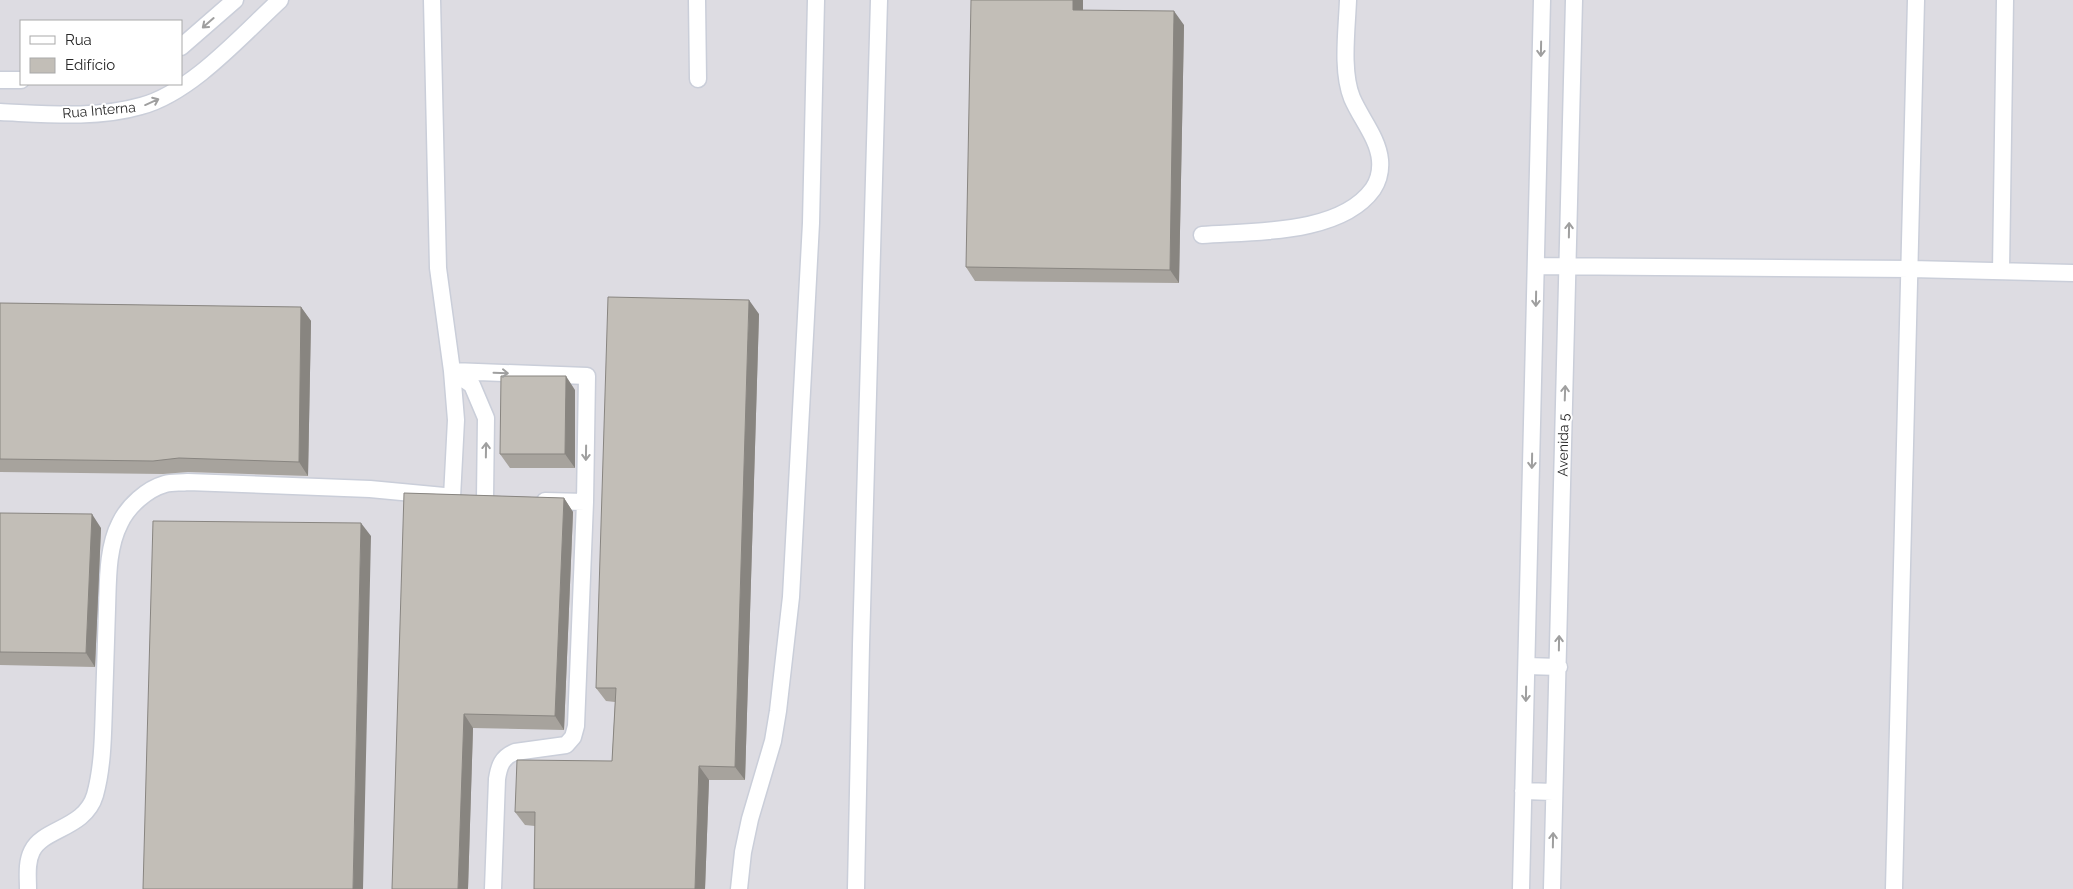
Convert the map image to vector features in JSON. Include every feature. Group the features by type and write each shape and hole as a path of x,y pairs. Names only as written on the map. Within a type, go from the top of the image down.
{"lane":[{"path":"182,46 235,0"},
{"name":"Rua Interna","path":"0,112 87,114 143,106 166,96 188,83 280,0"},
{"path":"432,0 438,268 452,371 456,420 452,497"},
{"path":"697,0 698,79"},
{"path":"739,889 743,852 750,819 773,741 791,597 811,223 816,0"},
{"path":"856,889 861,636 879,0"},
{"path":"1202,235 1272,230 1320,223 1353,209 1367,197 1377,182 1380,161 1377,147 1351,97 1348,80 1346,46 1348,0"},
{"path":"1521,889 1542,0"},
{"name":"Avenida 5","path":"1552,889 1553,792 1559,667 1574,0"},
{"path":"1894,889 1911,268 1916,0"},
{"path":"2001,271 2005,0"},
{"path":"0,80 20,80"},
{"path":"1537,266 1911,268 2073,273"},
{"path":"452,371 472,385 486,418 485,498"},
{"path":"452,371 587,376 585,502 576,726 573,737 566,746 515,752 509,754 501,761 497,779 492,889"},
{"path":"28,889 28,863 32,850 40,842 83,816 95,796 102,757 108,590 112,547 120,522 140,498 151,490 166,484 188,482 387,490 452,497 503,499"},
{"path":"530,500 585,502"},
{"path":"1527,666 1559,667"},
{"path":"1524,791 1553,792"}],"shaded area":[{"path":"0,0 2073,0 2073,889 0,889"}],"building":[{"path":"971,0 1073,0 1073,10 1174,11 1170,270 966,267"},
{"path":"608,297 749,300 735,767 699,766 695,889 534,889 535,812 515,812 517,760 612,761 616,688 596,688"},
{"path":"0,303 301,307 299,462 179,458 153,461 0,459"},
{"path":"501,376 566,376 565,454 500,454"},
{"path":"404,493 564,498 555,716 464,714 458,889 392,889"},
{"path":"0,513 92,514 86,653 0,652"},
{"path":"153,521 361,523 353,889 143,889"}]}
